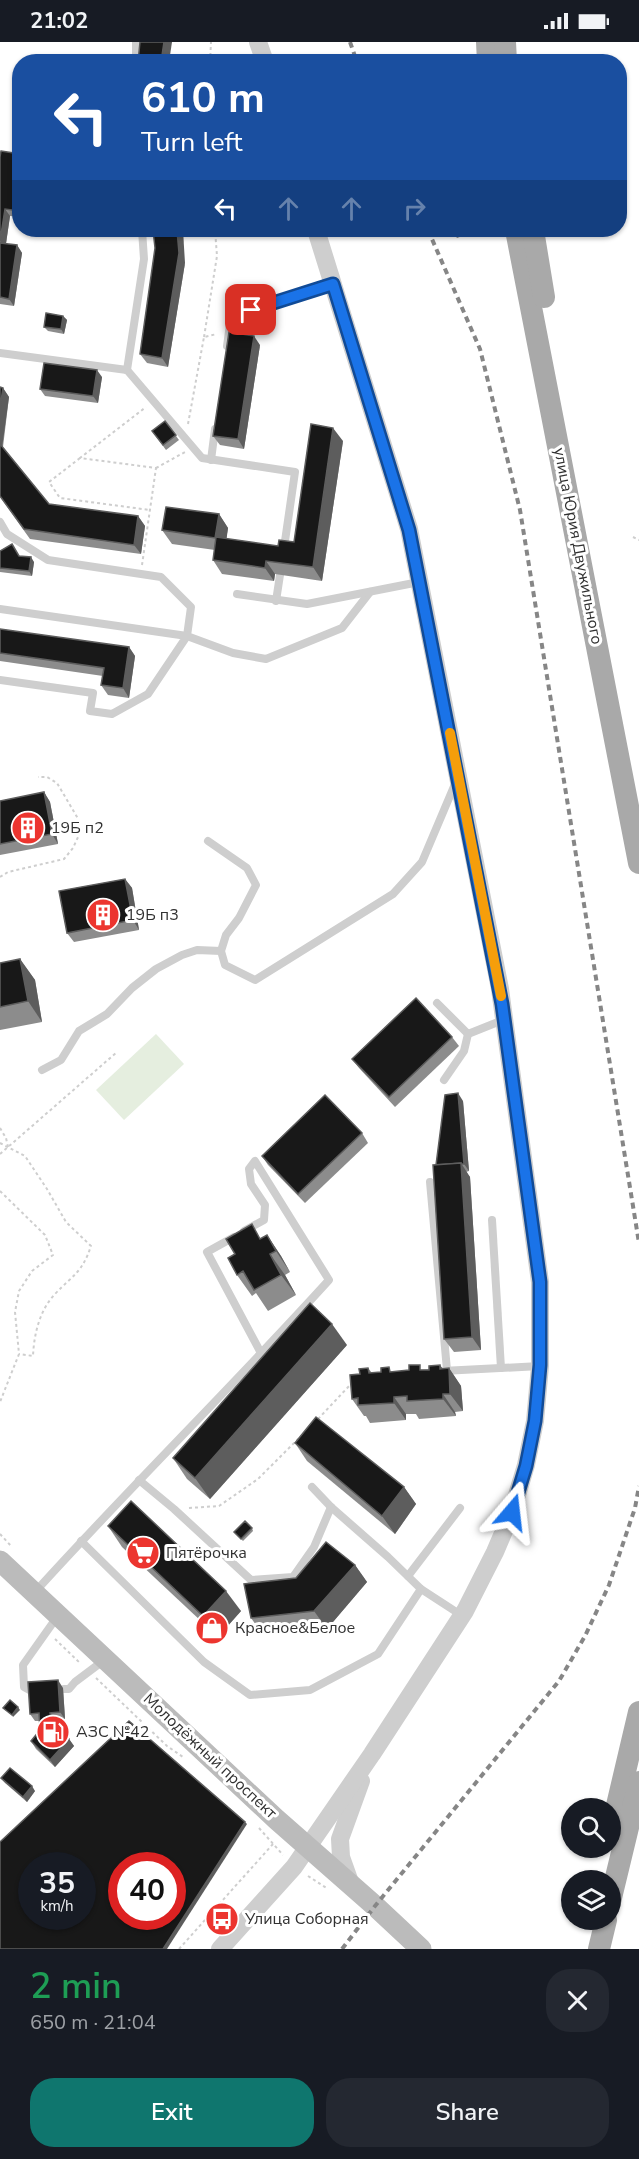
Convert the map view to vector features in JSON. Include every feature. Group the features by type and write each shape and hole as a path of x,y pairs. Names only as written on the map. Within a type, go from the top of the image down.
{"main road":[{"name":"улица Юрия Двужильного","path":"517,237 639,863"},
{"name":"улица Юрия Двужильного","path":"534,237 639,806"},
{"name":"Молодёжный проспект","path":"0,1561 421,1949"},
{"path":"619,1798 639,1712"},
{"path":"618,1870 639,1782"},
{"path":"584,1949 589,1930"},
{"path":"599,1949 604,1930"}],"street":[{"path":"220,1949 294,1867 372,1754 462,1616 495,1552 512,1512 526,1466 535,1421 540,1365 540,1282 504,1019 420,582 409,530 318,237"},
{"path":"351,1885 341,1857 340,1839 372,1754"}],"lane":[{"path":"127,370 144,259 142,237"},
{"path":"226,354 231,317 333,284"},
{"path":"0,354 127,370 202,458 295,472 283,559"},
{"path":"211,460 216,425"},
{"path":"0,522 7,534 48,560 161,577 191,607 186,636 148,693 112,714 90,711 93,693 0,680"},
{"path":"276,601 280,575"},
{"path":"237,594 307,604 420,582"},
{"path":"0,609 186,636 233,654 266,659 342,628 370,591"},
{"path":"208,841 247,868 256,885 239,918 226,935 221,951 225,966 255,980 393,894 422,862 458,777"},
{"path":"42,1070 61,1060 79,1031 107,1014 132,988 156,969 197,950 221,951"},
{"path":"437,1003 468,1034"},
{"path":"468,1034 504,1019"},
{"path":"444,1080 464,1051 468,1034"},
{"path":"34,1593 139,1480 262,1355 329,1280 255,1161 249,1169 251,1184 265,1205 264,1220 207,1252 262,1355"},
{"path":"430,1182 447,1370"},
{"path":"492,1220 501,1368"},
{"path":"437,1371 540,1365"},
{"path":"139,1480 251,1580 293,1577 314,1547 331,1507"},
{"path":"312,1487 421,1589 462,1616"},
{"path":"408,1576 460,1508"},
{"path":"81,1541 204,1662 250,1695 310,1690 378,1654 421,1589"},
{"path":"33,1692 24,1687 23,1665 58,1616"},
{"path":"64,1689 69,1689 106,1659"}],"path":[{"path":"186,433 217,256 216,237"},
{"path":"204,337 229,331"},
{"path":"150,510 60,498 49,482 153,401"},
{"path":"80,458 156,468 193,448"},
{"path":"141,574 156,468"},
{"path":"633,537 639,540"},
{"path":"0,877 8,872 64,859 73,848 79,835 80,822 57,783 47,777 38,777"},
{"path":"0,1154 117,1052"},
{"path":"0,1128 8,1147"},
{"path":"0,1143 25,1156 66,1222 91,1246 81,1268 53,1296 42,1314 34,1341 33,1356 19,1354"},
{"path":"0,1191 45,1235 53,1255 32,1271 19,1291 15,1312 19,1354 0,1402"},
{"path":"313,1423 353,1383"},
{"path":"174,1509 219,1506 258,1479 306,1431"},
{"path":"179,1949 273,1844"}],"green space":[{"path":"156,1034 184,1064 124,1120 96,1090"}],"building":[{"path":"140,42 164,42 162,54 139,54"},
{"path":"1,151 12,153 12,210 5,209 0,241"},
{"path":"154,237 178,237 179,253 162,358 140,354 155,248"},
{"path":"0,243 17,245 9,299 0,297"},
{"path":"46,313 63,316 61,329 44,327"},
{"path":"229,332 254,336 238,439 213,436"},
{"path":"44,363 97,370 93,396 40,389"},
{"path":"0,387 3,388 0,408"},
{"path":"165,421 176,435 163,445 152,431"},
{"path":"311,424 333,428 313,567 266,561 265,568 213,560 216,537 278,546 279,540 294,542"},
{"path":"0,444 49,504 138,516 134,545 24,529 0,496"},
{"path":"166,507 219,514 215,538 162,530"},
{"path":"12,544 19,556 31,557 29,571 0,568 0,551"},
{"path":"0,629 129,647 123,688 101,685 104,668 0,653"},
{"name":"19Б п2","path":"44,792 52,834 0,844 0,801"},
{"name":"19Б п3","path":"125,879 133,920 67,933 59,891"},
{"path":"20,959 28,1001 0,1007 0,963"},
{"path":"416,998 452,1037 389,1097 352,1059"},
{"path":"458,1093 464,1164 436,1165 445,1095"},
{"path":"325,1095 362,1133 298,1194 262,1156"},
{"path":"461,1163 472,1337 444,1339 433,1165"},
{"path":"252,1224 260,1239 267,1235 276,1251 270,1254 281,1275 254,1290 243,1271 237,1275 228,1258 235,1254 226,1239"},
{"path":"310,1303 332,1324 195,1478 173,1458"},
{"path":"409,1365 420,1365 420,1370 429,1370 429,1366 440,1365 440,1369 449,1368 450,1394 443,1394 443,1399 407,1401 407,1396 394,1397 394,1403 358,1405 358,1398 352,1399 350,1375 360,1374 359,1369 368,1368 369,1373 381,1372 381,1368 389,1367 390,1372 409,1370"},
{"path":"316,1417 404,1487 382,1516 295,1443"},
{"path":"131,1501 226,1591 203,1616 108,1526"},
{"path":"245,1521 252,1528 241,1539 234,1532"},
{"path":"326,1542 355,1565 314,1611 251,1618 244,1584 296,1578"},
{"name":"АЗС №42","path":"58,1680 60,1712 50,1713 51,1719 69,1739 50,1760 31,1741 40,1730 39,1713 30,1714 28,1682"},
{"path":"10,1700 18,1707 12,1715 3,1708"},
{"path":"129,1721 245,1822 186,1913 186,1852 108,1852 108,1930 175,1930 163,1949 0,1949 0,1842"},
{"path":"10,1768 32,1786 23,1797 1,1778"}],"railway":[{"path":"350,42 354,54"},
{"path":"431,237 480,349 520,510 639,1243"},
{"path":"342,1949 559,1681 585,1636 609,1585 635,1508 639,1486"}],"slow traffic":[{"path":"450,733 501,996"}],"place":[{"name":"19Б п2","path":"28,828"},
{"name":"19Б п3","path":"103,915"},
{"name":"Пятёрочка","path":"143,1553"},
{"name":"Красное&Белое","path":"212,1628"},
{"name":"АЗС №42","path":"53,1732"},
{"name":"Улица Соборная","path":"222,1919"}],"route":[{"path":"251,310 333,284 409,530 500,989 540,1282 540,1365 535,1421 526,1466 512,1512"}]}
